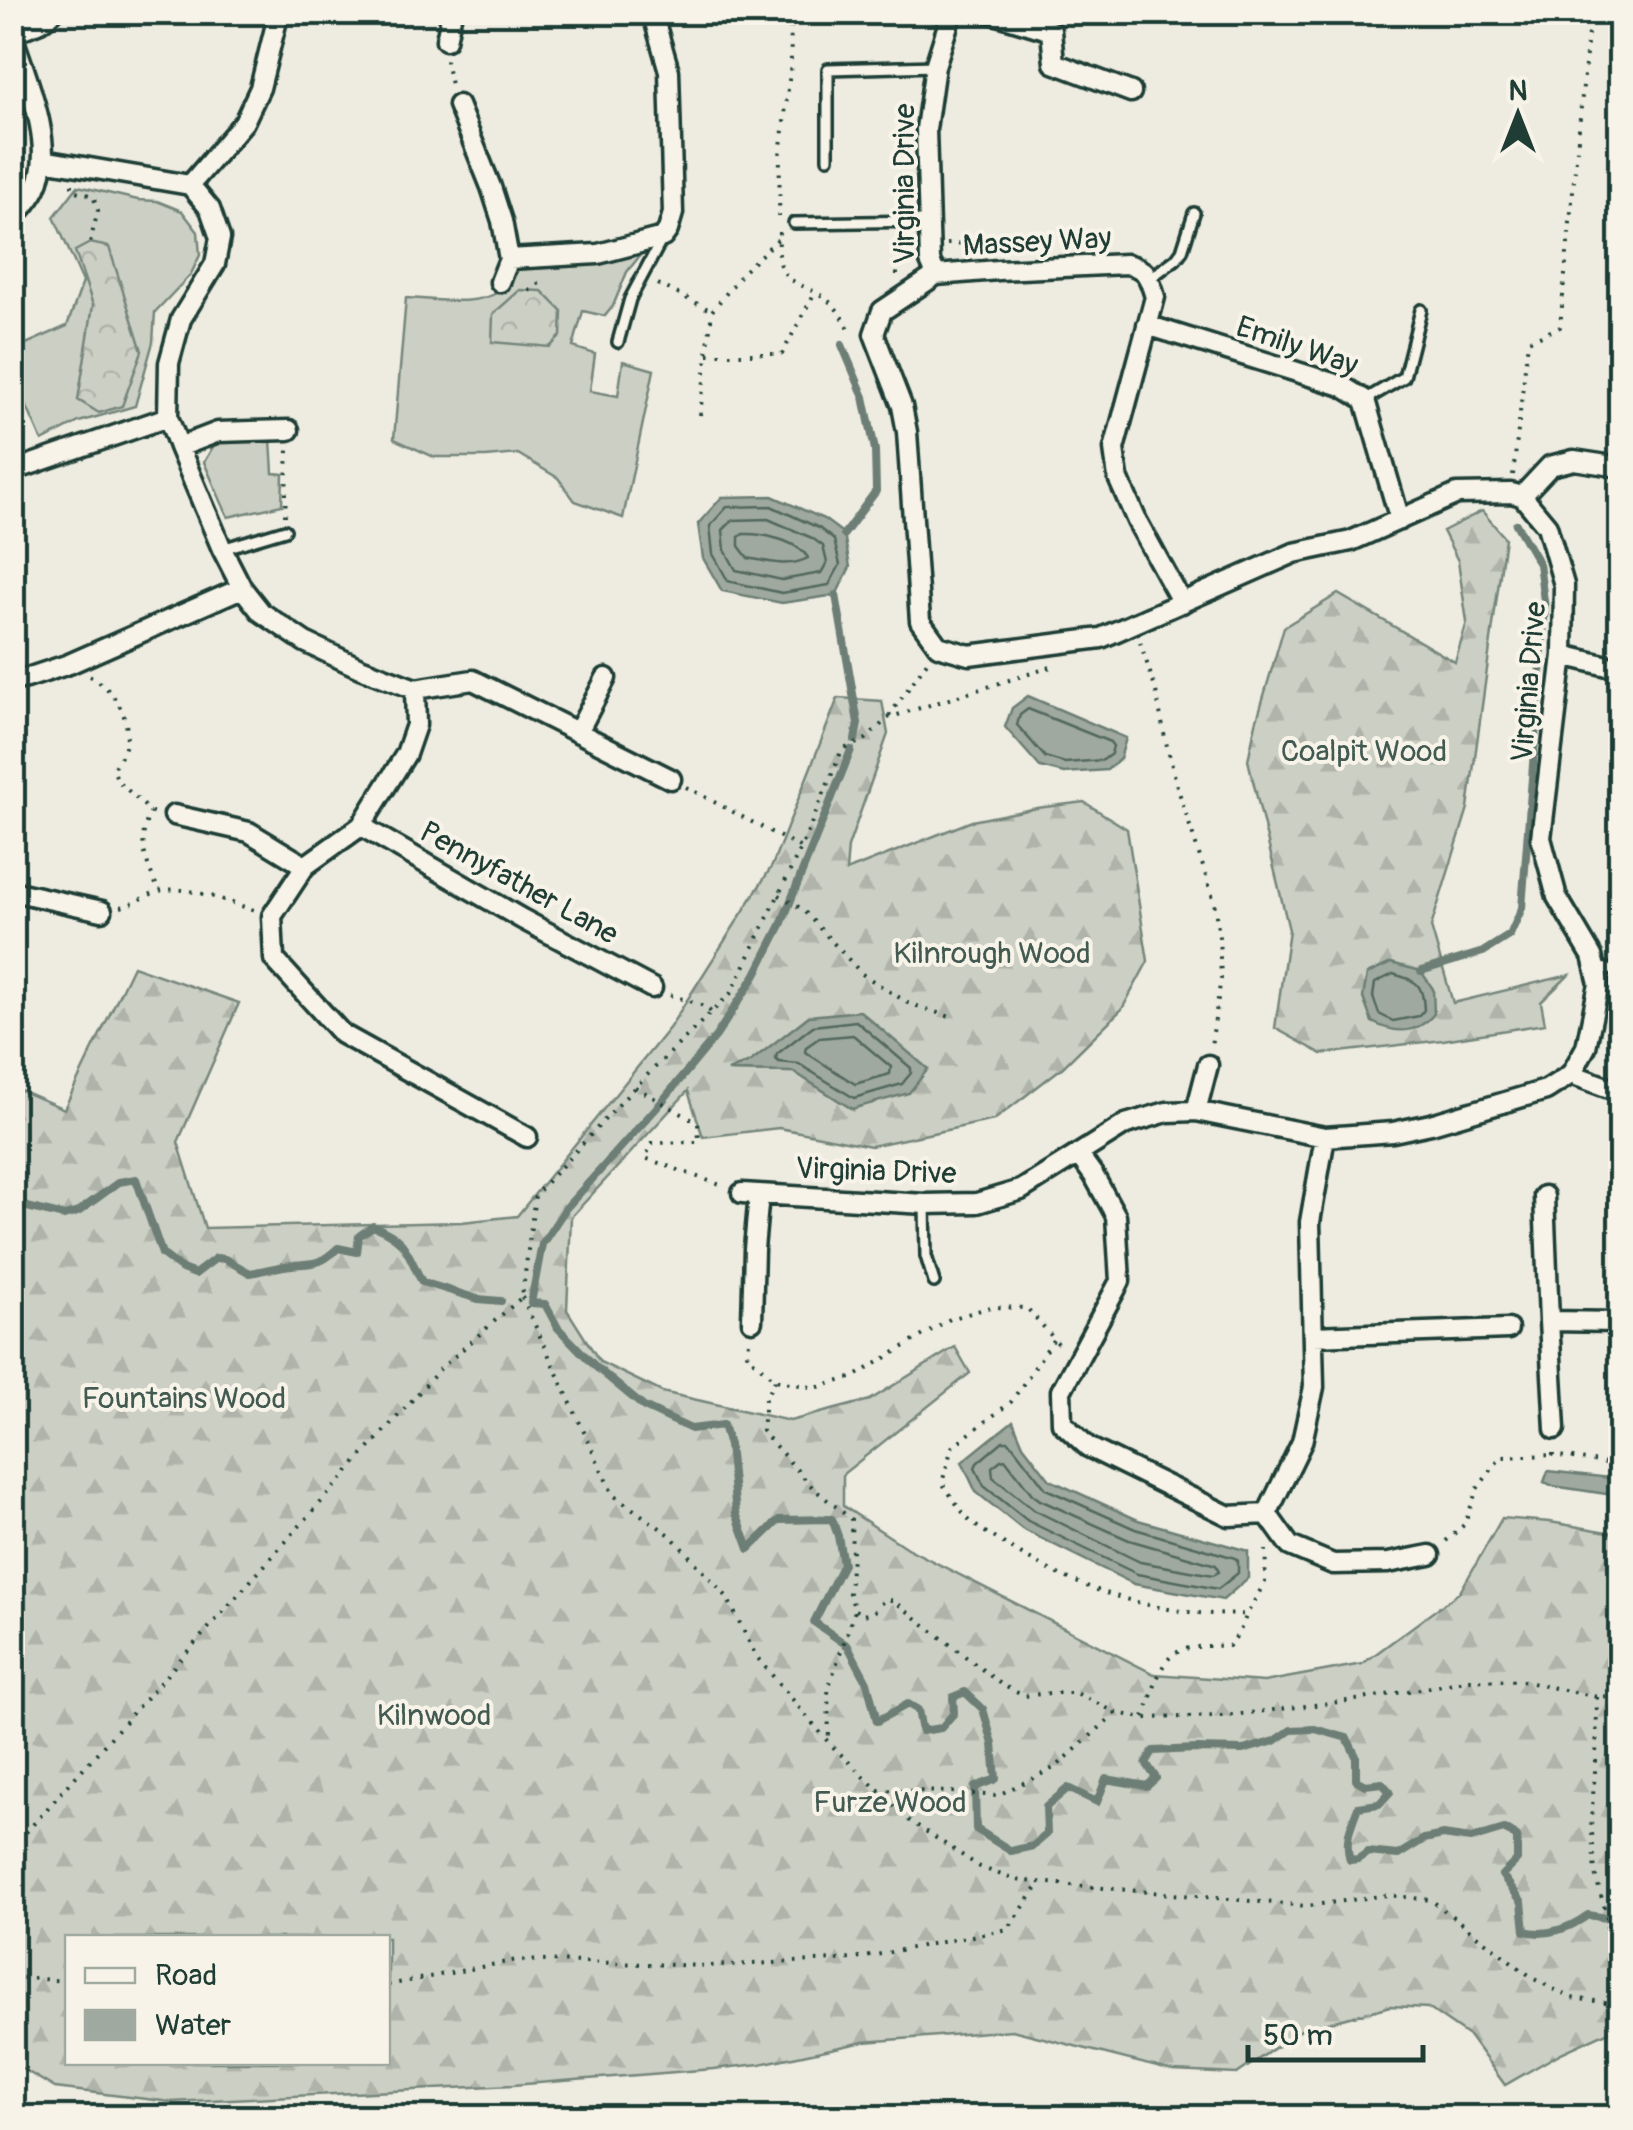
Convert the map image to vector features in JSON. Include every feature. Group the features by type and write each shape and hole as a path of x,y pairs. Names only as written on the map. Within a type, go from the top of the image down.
{"street":[{"path":"12,220 37,187 44,160 40,125 12,34 54,12"},
{"path":"190,184 244,122 260,88 279,12"},
{"path":"446,40 452,12"},
{"path":"509,258 598,254 663,238 668,230 672,213 669,71 652,12"},
{"name":"Virginia Drive","path":"874,334 882,310 936,274 930,260 926,129 935,66 952,12"},
{"path":"988,12 1051,31 1054,63 1131,92"},
{"path":"458,105 502,222 509,258 500,282"},
{"path":"44,160 190,184 210,209 220,238 215,264 181,319 169,363 168,417 222,548 242,588 261,612 305,642 415,688 474,680 670,779"},
{"name":"Massey Way","path":"936,274 1126,264 1139,267 1149,278 1155,296 1114,449 1118,478 1136,521 1182,602"},
{"name":"Emily Way","path":"1147,325 1342,386 1365,400 1400,520"},
{"path":"874,334 908,432 920,621 938,646 970,654 1100,638 1294,553 1351,542 1457,494 1516,494 1550,466 1574,460 1620,467"},
{"path":"12,471 168,417"},
{"path":"179,447 218,432 289,430"},
{"name":"Virginia Drive","path":"752,1321 751,1193 925,1204 977,1203 1021,1190 1126,1124 1167,1112 1196,1111 1325,1137 1394,1132 1546,1090 1571,1074 1586,1048 1599,984 1592,956 1557,897 1542,838 1563,655 1564,585 1547,526 1516,494"},
{"path":"12,680 69,664 242,588"},
{"path":"1563,655 1620,669"},
{"path":"578,732 606,678"},
{"path":"415,688 416,724 406,754 360,826 305,866 272,916 274,958 342,1034 527,1136"},
{"path":"174,815 250,832 305,866"},
{"name":"Pennyfather Lane","path":"360,826 652,988"},
{"path":"12,891 102,911"},
{"path":"1196,1111 1208,1064"},
{"path":"1571,1074 1620,1092"},
{"path":"1267,1514 1302,1442 1314,1387 1310,1222 1325,1137"},
{"path":"1078,1154 1116,1216 1120,1282 1061,1391 1062,1423 1088,1447 1230,1516 1267,1514"},
{"path":"1544,1196 1555,1428"},
{"path":"1549,1320 1620,1322"},
{"path":"1314,1336 1508,1329"},
{"path":"1267,1514 1290,1546 1333,1564 1388,1563 1430,1554"}],"lane":[{"path":"828,158 828,69 935,66"},
{"path":"1149,278 1182,251 1194,213"},
{"path":"794,223 928,220"},
{"path":"618,342 630,299 663,238"},
{"path":"1365,400 1404,377 1421,310"},
{"path":"222,548 285,530"},
{"path":"1595,968 1620,970"},
{"path":"925,1204 926,1256 934,1282"}],"path":[{"path":"790,12 791,64 780,155 778,254 784,273 824,296 842,313 850,331 874,334"},
{"path":"1516,494 1528,341 1560,327 1590,12"},
{"path":"446,40 446,64 458,105"},
{"path":"12,120 17,154 12,167"},
{"path":"72,165 72,190 93,196 98,210 90,242"},
{"path":"700,415 712,311 745,270 779,238"},
{"path":"641,276 712,311"},
{"path":"708,354 782,354 814,292"},
{"path":"285,530 289,430"},
{"path":"1134,624 1156,690 1177,786 1214,901 1221,978 1208,1064"},
{"path":"938,646 888,718 866,739 842,750 802,848 732,992 635,1087 535,1194 522,1298 613,1495 670,1534 727,1597 756,1656 829,1743 910,1821 980,1867 1014,1880 1307,1906 1388,1895 1431,1900 1534,1980 1571,1998 1620,2004"},
{"path":"888,718 1065,663"},
{"path":"69,664 101,682 114,695 128,724 124,751 112,769 118,781 151,812 174,815"},
{"path":"670,779 802,848"},
{"path":"151,812 142,849 159,891"},
{"path":"102,911 129,905 159,891 190,889 272,916"},
{"path":"778,895 802,909 862,974 908,1003 956,1019"},
{"path":"652,988 711,1012"},
{"path":"635,1087 698,1123 699,1142 652,1143 644,1158 751,1193"},
{"path":"12,1848 439,1370 522,1298"},
{"path":"752,1321 747,1355 775,1380 815,1388 854,1377 950,1319 991,1307 1028,1308 1053,1340 1077,1361"},
{"path":"1053,1340 1011,1402 952,1447 942,1483 971,1521 1032,1563 1088,1588 1176,1611 1247,1614"},
{"path":"775,1380 765,1398 762,1431 814,1489 851,1518 848,1593 855,1610 863,1615 874,1612 884,1600 893,1600 1002,1685 1024,1696 1076,1693 1117,1712 1144,1718 1224,1716 1363,1699 1471,1680 1522,1680 1597,1697 1620,1695"},
{"path":"1553,1455 1555,1428"},
{"path":"1430,1554 1465,1524 1477,1489 1501,1457 1553,1455 1620,1465"},
{"path":"1144,1718 1164,1662 1184,1648 1228,1646 1239,1633 1264,1582 1267,1514"},
{"path":"829,1743 828,1689 855,1610"},
{"path":"1597,1697 1591,1820 1594,1873 1620,1978"},
{"path":"878,1790 996,1796 1056,1766 1117,1712"},
{"path":"390,1985 517,1960 710,1966 854,1959 1008,1929 1041,1882"},
{"path":"12,1977 65,1981"}],"green space":[{"path":"78,186 157,201 182,211 198,232 200,255 191,274 155,312 153,342 135,406 79,422 42,441 13,375 12,350 67,326 83,282 54,217"},
{"path":"90,243 109,247 142,351 122,406 99,413 78,400 93,305 75,251"},
{"path":"642,253 627,272 605,316 583,311 573,347 595,354 590,391 618,396 623,361 654,370 623,518 575,501 558,478 518,454 434,457 394,439 406,298 479,299 503,289 520,267 599,263"},
{"path":"520,290 542,291 562,311 561,336 550,347 492,342 493,314"},
{"path":"232,437 271,439 273,473 283,474 282,505 228,517 204,462 215,443"},
{"name":"Coalpit Wood","path":"1482,511 1505,538 1468,808 1431,927 1453,1003 1569,975 1541,1002 1545,1024 1322,1054 1275,1028 1289,930 1248,760 1284,627 1338,594 1455,662 1467,622 1458,561 1443,531"},
{"path":"838,698 882,701 888,734 848,847 846,871 972,821 1037,808 1084,802 1127,829 1148,961 1122,1009 1063,1067 994,1120 871,1146 779,1128 703,1137 688,1091 571,1217 567,1310 600,1362 662,1392 790,1421 870,1400 955,1347 970,1373 843,1474 843,1506 907,1548 1154,1674 1264,1682 1362,1664 1460,1592 1502,1518 1620,1534 1620,2026 1505,2085 1470,2037 1428,2008 1391,2006 1301,2030 1237,2074 1173,2071 1012,2030 864,2042 760,2064 713,2069 513,2085 171,2102 55,2088 13,2063 13,1087 64,1109 133,966 239,1003 178,1142 205,1228 462,1222 517,1216 670,1027 772,866","holes":["809,1016 852,1109 794,1072 731,1071 750,1062"]}],"water":[{"path":"772,496 824,519 844,534 850,567 836,595 782,603 722,591 703,558 698,524 722,497"},
{"path":"1028,696 1126,738 1120,759 1107,770 1064,773 1040,767 1005,727 1012,708"},
{"path":"1391,963 1421,971 1433,989 1434,1014 1413,1029 1389,1029 1372,1022 1363,998 1367,974"},
{"path":"860,1011 928,1069 909,1093 852,1109 794,1072 728,1071 750,1062 809,1016"},
{"path":"1013,1421 1023,1445 1050,1480 1138,1520 1248,1551 1248,1578 1223,1600 1134,1584 1022,1529 976,1492 962,1462"},
{"path":"1548,1471 1620,1479 1620,1496 1553,1486 1544,1482"}],"waterway":[{"path":"842,345 864,397 875,450 876,491 844,534"},
{"path":"1421,971 1483,952 1510,935 1522,908 1545,608 1539,564 1516,524"},
{"path":"836,595 858,723 855,740"},
{"path":"851,750 781,925 755,976 716,1036 566,1208 542,1244 531,1303 545,1304 558,1328 596,1367 644,1407 691,1429 723,1425 729,1445 736,1513 749,1549 779,1520 832,1519 843,1564 814,1622 848,1646 867,1682 877,1721 908,1704 918,1710 922,1731 941,1728 954,1713 953,1697 965,1692 983,1709 993,1744 996,1779 975,1787 976,1829 1011,1851 1033,1846 1047,1834 1046,1807 1068,1788 1097,1802 1106,1779 1147,1786 1156,1778 1146,1763 1153,1751 1243,1750 1275,1741 1291,1730 1315,1729 1347,1738 1356,1756 1356,1780 1365,1785 1382,1783 1390,1792 1379,1804 1358,1807 1348,1840 1350,1860 1368,1852 1398,1855 1424,1839 1443,1835 1471,1839 1504,1829 1517,1837 1517,1860 1502,1875 1522,1902 1525,1931 1558,1930 1588,1915 1607,1918 1620,1907"},
{"path":"12,1173 19,1205 64,1216 78,1212 119,1182 136,1179 162,1254 195,1274 216,1258 250,1273 317,1262 338,1248 357,1252 359,1236 373,1226 400,1242 422,1282 478,1299 501,1301"}],"park label":[{"name":"Kilnrough Wood","path":"992,953"},
{"name":"Fountains Wood","path":"184,1398"},
{"name":"Kilnwood","path":"434,1715"},
{"name":"Furze Wood","path":"890,1802"}]}
